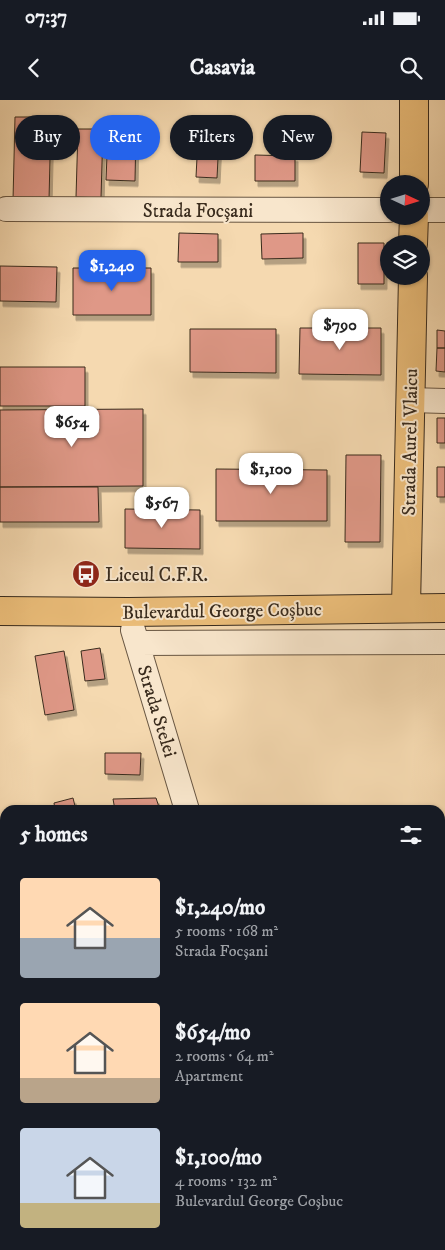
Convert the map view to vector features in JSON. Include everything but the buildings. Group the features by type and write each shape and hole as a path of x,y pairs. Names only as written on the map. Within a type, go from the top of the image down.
{"main road":[{"path":"414,100 414,175"},
{"name":"Strada Aurel Vlaicu","path":"406,607 412,285"},
{"name":"Bulevardul George Coșbuc","path":"0,612 445,608"}],"street":[{"name":"Strada Focșani","path":"6,210 380,210"},
{"path":"430,210 445,210"},
{"path":"410,400 445,400"},
{"name":"Strada Stelei","path":"128,612 186,805"},
{"path":"137,643 445,642"}],"place":[{"name":"Liceul C.F.R.","path":"86,574"}]}
